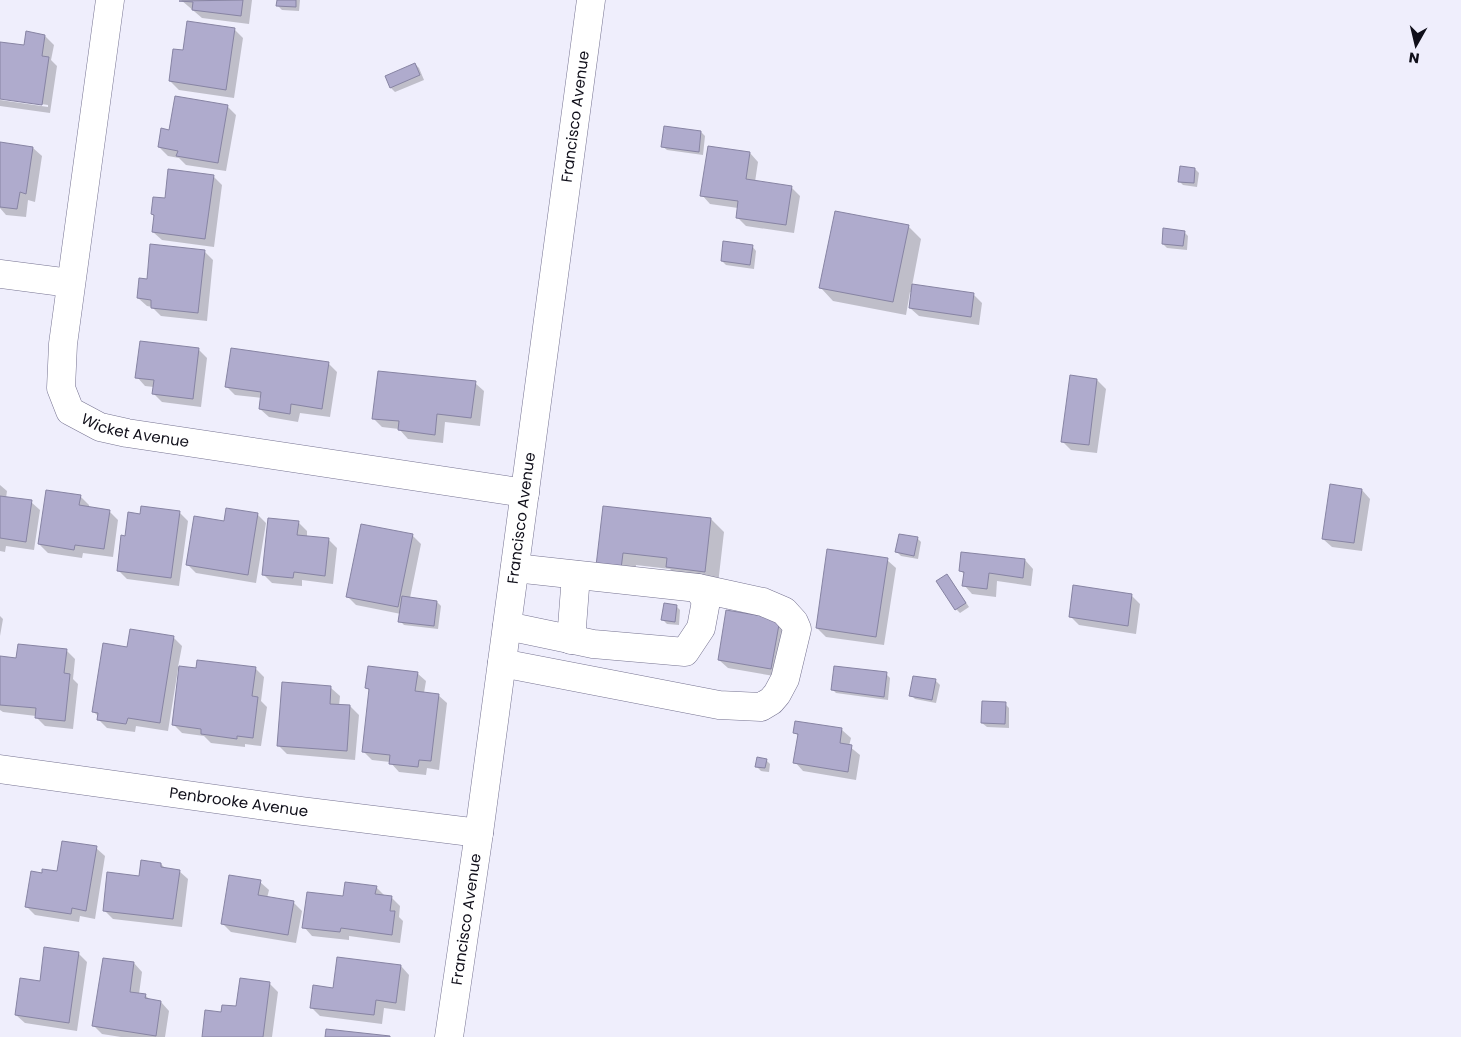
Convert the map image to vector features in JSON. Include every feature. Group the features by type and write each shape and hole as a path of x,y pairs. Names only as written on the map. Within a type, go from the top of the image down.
{"street":[{"name":"Wicket Avenue","path":"110,0 63,344 61,388 70,411 100,427 127,433 525,493"},
{"name":"Francisco Avenue","path":"449,1037 479,833 592,0"},
{"path":"0,274 70,283"},
{"path":"502,663 719,705 761,707 771,701 777,694 784,679 797,629 794,622 784,611 763,602 698,588 515,568"},
{"path":"571,640 576,575"},
{"path":"507,626 571,640 626,648 685,652 701,628 706,601 698,588"},
{"name":"Penbrooke Avenue","path":"0,769 302,811 479,833"}],"building":[{"path":"243,0 241,16 192,10 193,2 179,1"},
{"path":"277,0 296,0 296,7 276,6"},
{"path":"187,21 235,28 226,90 169,81 173,49 183,50"},
{"path":"26,31 45,35 42,56 49,57 42,105 0,99 0,42 24,45"},
{"path":"415,63 420,75 390,88 385,76"},
{"path":"175,96 228,105 218,163 176,156 178,151 158,147 161,128 169,130"},
{"path":"664,126 701,131 699,152 661,147"},
{"path":"0,142 33,147 26,194 20,192 17,209 0,207"},
{"path":"708,146 750,152 746,179 792,186 786,225 736,218 738,201 700,196"},
{"path":"1180,166 1195,168 1194,183 1178,182"},
{"path":"168,169 214,175 205,239 152,232 154,215 151,214 153,197 165,198"},
{"path":"835,211 909,225 893,302 819,288"},
{"path":"1163,228 1185,231 1183,246 1162,244"},
{"path":"723,241 753,245 750,265 721,261"},
{"path":"150,244 205,250 198,313 151,308 151,300 137,298 139,278 147,279"},
{"path":"912,284 974,293 971,317 909,308"},
{"path":"140,341 199,348 193,399 152,394 154,380 135,378"},
{"path":"231,348 329,362 322,409 291,404 290,414 259,409 261,392 225,387"},
{"path":"378,371 476,381 471,418 437,414 435,435 398,430 399,421 372,419"},
{"path":"1070,375 1097,379 1089,445 1061,442"},
{"path":"1330,484 1362,489 1354,543 1322,539"},
{"path":"46,490 81,495 79,505 110,510 104,549 75,545 74,550 38,544"},
{"path":"0,496 32,500 26,542 0,538"},
{"path":"141,506 180,511 171,578 117,571 121,535 125,536 128,512 140,514"},
{"path":"603,506 711,518 705,572 666,567 667,558 623,553 621,569 596,566"},
{"path":"226,508 258,513 248,575 186,565 194,516 224,521"},
{"path":"268,518 299,521 297,535 329,538 325,576 294,572 293,578 262,575"},
{"path":"361,524 413,534 398,607 346,597"},
{"path":"899,534 918,537 914,556 895,552"},
{"path":"827,549 888,558 876,637 816,628"},
{"path":"961,552 1025,559 1023,578 989,573 987,589 962,586 964,572 959,571"},
{"path":"947,574 966,603 955,610 936,581"},
{"path":"1073,585 1132,594 1128,626 1069,617"},
{"path":"402,596 437,601 434,626 398,622"},
{"path":"664,603 677,605 675,622 661,620"},
{"path":"726,610 780,619 771,669 718,660"},
{"path":"130,629 174,636 160,723 128,718 126,724 97,720 98,713 92,712 103,643 127,647"},
{"path":"18,644 67,649 64,673 70,674 65,721 35,718 36,708 0,705 0,656 16,658"},
{"path":"197,660 256,667 252,696 258,697 253,738 237,736 237,739 201,734 201,729 172,725 179,666 196,668"},
{"path":"368,666 418,672 415,691 439,694 431,761 419,760 418,767 389,764 390,755 362,752 369,689 365,688"},
{"path":"834,666 887,672 884,697 831,690"},
{"path":"913,676 936,679 932,700 909,696"},
{"path":"282,682 331,686 330,704 350,705 347,751 277,746"},
{"path":"982,701 1006,702 1005,724 981,723"},
{"path":"795,721 842,728 840,743 852,745 848,772 793,763 798,734 793,733"},
{"path":"757,757 767,759 765,768 755,767"},
{"path":"62,841 97,846 86,911 72,908 71,914 25,907 31,871 42,873 42,869 57,871"},
{"path":"141,860 161,863 161,867 180,870 173,919 103,911 107,872 139,876"},
{"path":"229,875 261,880 258,895 294,901 288,935 221,924"},
{"path":"345,882 377,886 375,894 392,896 390,911 395,911 392,935 341,928 340,932 302,928 307,892 343,896"},
{"path":"44,947 79,952 69,1023 15,1015 20,978 40,981"},
{"path":"337,957 401,965 396,1003 376,1000 374,1015 310,1008 313,985 333,988"},
{"path":"103,958 134,962 130,992 146,994 145,998 161,1001 156,1036 92,1026"},
{"path":"240,978 270,982 263,1037 202,1037 205,1010 221,1012 222,1005 236,1006"},
{"path":"326,1029 390,1036 390,1037 325,1037"}]}
